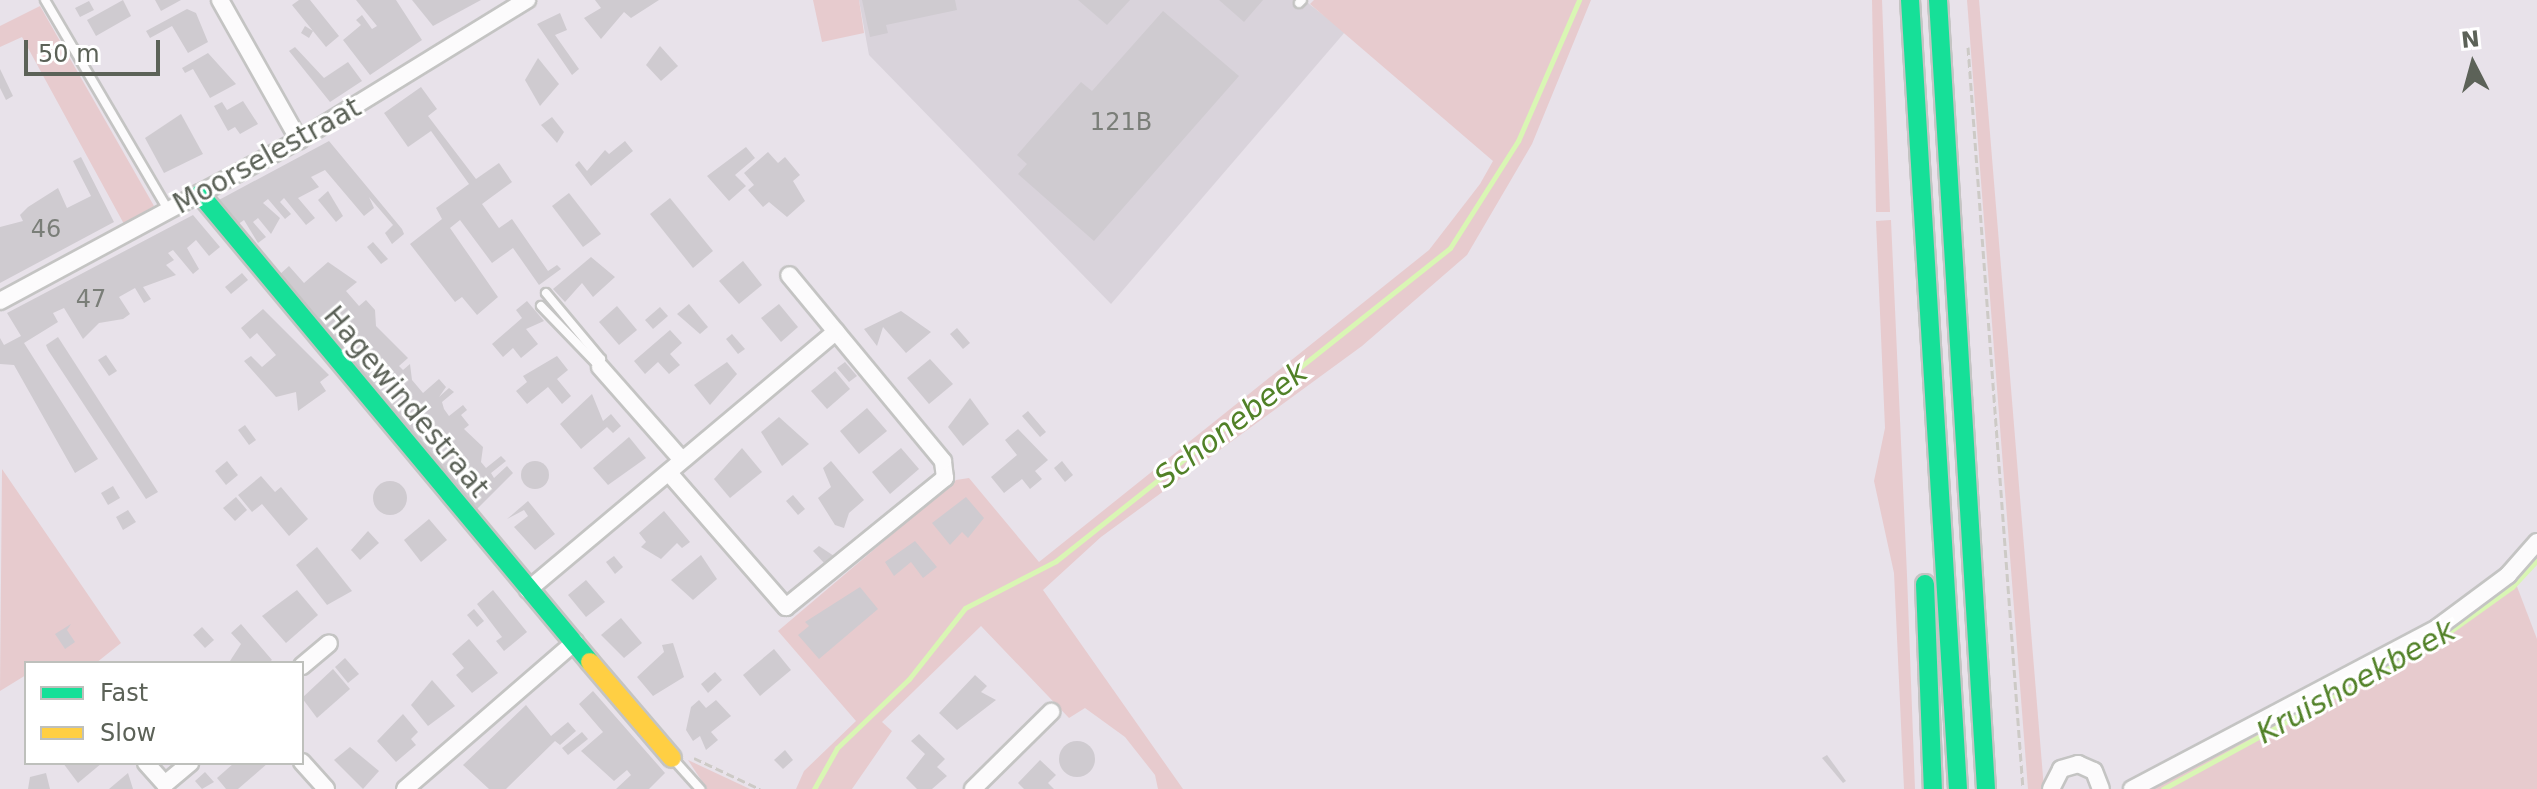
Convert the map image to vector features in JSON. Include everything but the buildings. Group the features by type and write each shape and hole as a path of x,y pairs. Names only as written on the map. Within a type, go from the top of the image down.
{"main road":[{"path":"1910,0 1958,789"},
{"path":"1938,0 1986,789"},
{"name":"Hagewindestraat","path":"200,194 528,590 672,758"},
{"path":"1927,270 1914,298 1933,789"},
{"path":"1974,594 1991,657 2006,789"}],"street":[{"path":"220,0 299,140"},
{"name":"Moorselestraat","path":"0,301 299,140 527,0"},
{"path":"669,473 786,607 941,484 943,461 789,275"},
{"path":"528,590 836,332"},
{"path":"600,367 682,460"},
{"path":"2132,789 2437,628 2508,575 2537,542"},
{"path":"405,789 575,642"},
{"path":"304,664 329,643"},
{"path":"973,789 1051,712"},
{"path":"304,764 326,789"},
{"path":"2051,789 2061,769 2078,764 2094,771 2101,789"},
{"path":"148,765 165,784 188,765"}],"lane":[{"path":"45,0 168,211"},
{"path":"546,293 601,359 600,367"},
{"path":"541,306 600,367"},
{"path":"672,758 700,789"}],"path":[{"path":"1967,34 2023,789"},
{"path":"672,758 683,753 760,789"}],"shaded area":[{"path":"813,0 859,0 864,33 822,42"},
{"path":"859,0 1304,0 1345,32 1111,304 869,55"},
{"path":"1314,0 1591,0 1532,144 1467,255 1362,346 1101,537 1043,590 1183,789 1158,789 1155,775 1125,737 1085,708 1069,718 981,626 882,722 892,731 852,789 796,789 804,771 856,721 778,631 956,480 969,478 1039,562 1429,250 1480,184 1493,161 1310,4"},
{"path":"1872,0 1882,0 1890,212 1876,212"},
{"path":"1967,0 1979,0 2044,789 2028,789"},
{"path":"40,6 154,206 124,224 22,37 0,47 0,26"},
{"path":"1891,220 1915,789 1904,789 1894,573 1874,481 1885,428 1876,221"},
{"path":"2,469 121,643 98,661 24,661 24,676 0,691"},
{"path":"2513,576 2537,639 2537,789 2141,789"},
{"path":"688,760 750,789 707,789"}],"waterway":[{"name":"Schonebeek","path":"814,789 837,748 909,679 965,608 1056,561 1450,248 1518,141 1579,0"},
{"name":"Kruishoekbeek","path":"2163,789 2445,635 2512,587 2537,560"}],"traffic: fast":[{"path":"1910,0 1958,789"},
{"path":"1938,0 1986,789"},
{"path":"200,194 590,662"},
{"path":"1925,584 1933,789"}],"traffic: slow":[{"path":"590,662 672,758"}]}
